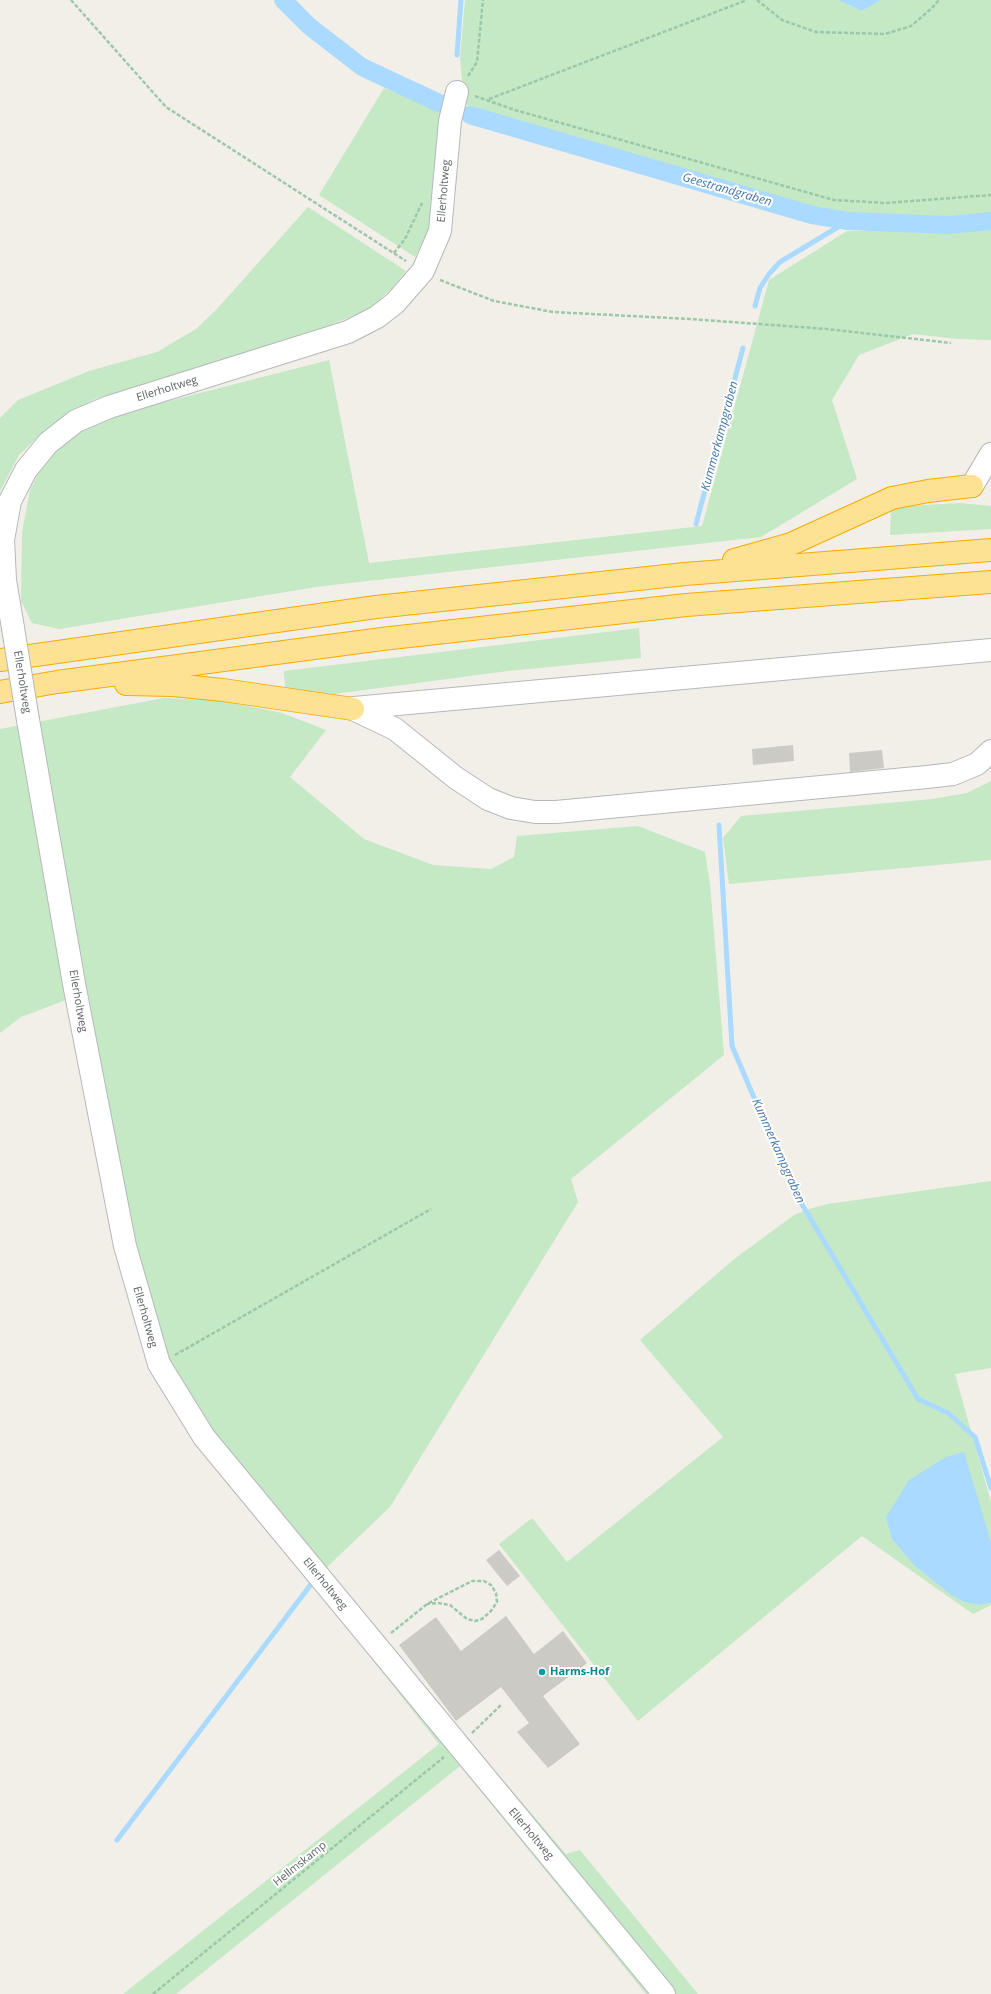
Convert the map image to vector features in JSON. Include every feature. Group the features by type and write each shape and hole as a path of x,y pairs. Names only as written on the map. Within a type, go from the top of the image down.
{"highway":[{"path":"685,574 791,544 892,498 928,491 981,486"},
{"path":"0,660 376,607 685,574 991,550"},
{"path":"0,692 57,682 382,639 678,606 991,582"},
{"path":"57,682 173,685 224,690 353,708"}],"street":[{"name":"Ellerholtweg","path":"457,92 450,121 444,208 440,231 423,271 395,303 377,317 348,332 109,407 76,421 48,443 26,470 10,501 3,540 5,580 75,989 125,1246 159,1364 204,1437 375,1646 664,1994"},
{"path":"981,486 991,454"},
{"path":"353,708 991,650"},
{"path":"353,708 395,729 456,778 488,799 511,808 535,812 556,812 953,774 977,764 991,751"}],"path":[{"path":"71,0 166,107 394,253 444,282 494,301 553,312 804,327 951,343"},
{"path":"457,92 478,62 483,0"},
{"path":"746,0 488,99 515,110 834,200 886,203 991,195"},
{"path":"757,0 782,20 816,32 885,34 911,26 939,0"},
{"path":"394,253 404,239 422,204 423,196"},
{"path":"159,1364 431,1209"},
{"path":"375,1646 427,1604 472,1581 484,1581 491,1585 496,1593 497,1602 491,1611 475,1621 467,1619 450,1605 438,1603 427,1604"},
{"name":"Hellmskamp","path":"153,1994 458,1746 502,1704"}],"green space":[{"path":"465,0 838,0 862,11 881,0 991,0 991,215 952,218 852,217 812,211 504,120 464,104 460,58"},
{"path":"384,88 443,111 428,233 415,257 319,195"},
{"path":"308,207 406,271 392,288 371,308 307,335 95,399 44,431 19,455 0,491 0,418 18,400 89,371 157,352 196,329 217,309"},
{"path":"991,227 991,340 958,339 913,334 859,355 832,400 857,479 761,537 323,586 59,629 32,623 21,601 22,532 30,490 42,466 64,439 110,416 329,360 369,563 702,526 769,280 847,231 944,231"},
{"path":"960,503 991,506 991,529 890,535 891,507"},
{"path":"639,628 641,658 508,671 334,694 285,688 284,671"},
{"path":"164,698 223,701 282,713 326,730 290,777 364,839 433,865 491,869 514,857 517,836 638,826 705,852 710,884 724,1055 571,1179 578,1202 390,1507 324,1570 566,1854 580,1850 698,1994 646,1994 460,1766 176,1994 123,1994 439,1744 312,1583 155,1366 71,998 21,1017 0,1033 0,729"},
{"path":"991,781 991,860 729,884 723,838 741,816 933,799 967,793"},
{"path":"991,1181 991,1368 955,1374 991,1502 991,1542 963,1452 915,1566 951,1595 964,1602 979,1605 991,1603 991,1605 973,1614 862,1536 638,1721 499,1544 532,1518 567,1562 723,1437 640,1340 733,1260 794,1215 809,1209 828,1204"}],"water":[{"path":"838,0 881,0 862,11"},
{"path":"964,1452 991,1542 991,1603 979,1605 964,1602 951,1595 915,1566 892,1539 886,1517 909,1480 946,1457"}],"building":[{"path":"793,745 794,761 753,765 752,749"},
{"path":"882,750 884,768 850,772 849,753"},
{"path":"499,1550 520,1576 507,1586 486,1560"},
{"path":"506,1616 534,1654 563,1631 587,1663 543,1696 580,1744 548,1768 517,1732 529,1723 501,1687 456,1721 399,1645 436,1617 461,1651"}],"waterway":[{"name":"Geestrandgraben","path":"283,0 309,26 362,67 439,103"},
{"path":"457,55 461,0"},
{"name":"Geestrandgraben","path":"470,115 812,215 848,221 949,225 991,221"},
{"name":"Kummerkampgraben","path":"755,306 760,288 769,274 780,262 848,221"},
{"name":"Kummerkampgraben","path":"696,524 743,348"},
{"name":"Kummerkampgraben","path":"719,825 732,1046 794,1191 918,1399 948,1413 975,1437 991,1488"},
{"path":"117,1840 312,1583"}],"place":[{"name":"Harms-Hof","path":"542,1672"}]}
